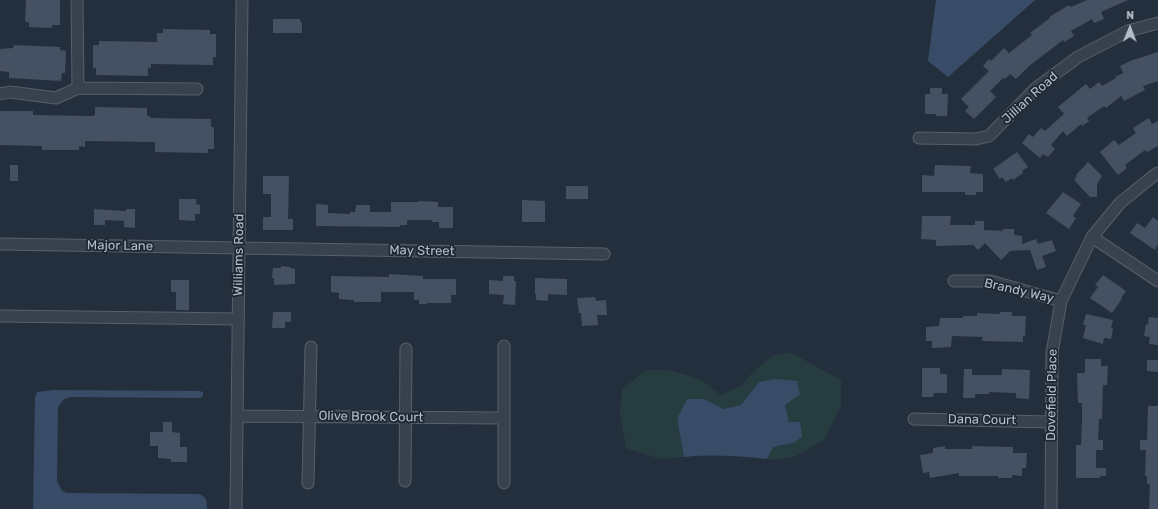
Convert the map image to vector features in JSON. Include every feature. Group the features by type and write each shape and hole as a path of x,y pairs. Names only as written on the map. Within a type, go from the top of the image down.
{"street":[{"path":"78,0 78,88"},
{"name":"Williams Road","path":"236,509 242,0"},
{"name":"Jillian Road","path":"919,138 976,139 989,136 1036,88 1078,57 1128,31 1158,23"},
{"path":"0,94 10,92 56,98 78,88 197,89"},
{"name":"Dovefield Place","path":"1051,509 1052,353 1061,301 1092,237 1120,203 1158,173"},
{"path":"1092,237 1158,281"},
{"name":"Major Lane","path":"0,244 239,247"},
{"name":"May Street","path":"239,247 604,254"},
{"name":"Brandy Way","path":"954,281 990,281 1061,301"},
{"path":"0,316 238,319"},
{"path":"504,346 504,483"},
{"path":"308,484 311,347"},
{"path":"405,481 406,349"},
{"name":"Olive Brook Court","path":"237,416 504,418"},
{"name":"Dana Court","path":"914,419 1051,422"}],"green space":[{"path":"790,352 841,380 841,406 825,439 796,456 776,460 767,459 773,447 793,443 785,405 759,382 741,405 724,409 704,399 677,419 684,457 660,459 626,448 620,413 622,390 645,370 669,370 700,379 721,395 741,386 754,371 772,356"}],"water":[{"path":"936,0 1035,0 948,77 928,61"},
{"path":"775,379 797,381 800,394 785,405 789,422 800,422 802,437 793,443 773,447 767,459 726,456 684,457 677,419 687,399 704,399 724,409 741,405 759,382"},
{"path":"53,390 203,392 203,396 200,398 71,397 64,399 58,407 57,481 62,491 67,493 199,494 204,496 207,509 33,509 35,397 37,392"}],"building":[{"path":"26,0 60,0 60,25 52,25 52,28 29,27 29,22 25,22"},
{"path":"1087,0 1128,0 1101,12 1104,19 1094,23 1092,19 1071,31 1074,36 1064,42 1063,40 1029,66 1016,79 1010,74 1005,79 1003,78 990,91 996,97 974,119 965,111 969,107 961,99 989,71 983,66 989,59 991,61 1004,48 1009,53 1032,35 1030,33 1050,18 1049,17 1069,5 1071,7"},
{"path":"273,19 300,19 300,22 302,22 302,33 273,33"},
{"path":"163,29 210,30 210,34 216,34 216,57 213,57 213,65 151,64 151,68 148,68 148,76 96,75 96,68 93,68 93,45 99,45 99,41 157,42 157,33 163,33"},
{"path":"14,45 60,47 60,50 66,51 65,73 62,73 61,81 9,78 9,72 0,71 0,49 13,48"},
{"path":"1158,52 1158,81 1143,86 1145,90 1124,101 1121,96 1106,108 1104,106 1087,118 1089,121 1082,126 1081,124 1067,136 1063,131 1051,145 1055,149 1048,157 1043,154 1040,158 1022,143 1029,134 1033,137 1041,128 1045,131 1064,114 1058,107 1086,84 1090,89 1099,82 1102,86 1123,73 1120,66 1130,61"},
{"path":"930,88 942,88 942,94 948,94 947,116 925,114 925,94 930,94"},
{"path":"95,107 147,108 147,116 150,116 150,118 211,119 211,127 214,127 214,149 208,149 208,153 155,152 155,142 85,141 85,147 79,146 79,150 42,150 42,146 0,145 0,111 33,111 33,115 92,116 95,115"},
{"path":"1149,118 1152,124 1158,121 1158,146 1147,152 1145,150 1125,165 1127,168 1118,175 1100,152 1114,140 1119,145 1136,133 1133,128"},
{"path":"1017,152 1028,167 1022,171 1023,173 1013,180 1012,178 1006,182 1002,177 1000,179 993,169"},
{"path":"1088,162 1102,176 1097,184 1097,197 1090,197 1074,180 1077,176 1076,175"},
{"path":"10,165 18,165 18,181 10,181"},
{"path":"935,165 971,166 970,173 983,174 983,192 976,192 976,195 965,195 965,192 922,192 922,175 934,176"},
{"path":"263,176 289,176 288,219 293,219 293,230 263,230 263,217 271,217 271,194 263,194"},
{"path":"566,186 588,186 588,199 566,199"},
{"path":"1063,192 1081,204 1073,216 1076,218 1069,229 1046,213"},
{"path":"179,199 196,199 196,204 200,205 200,214 195,214 195,221 179,220"},
{"path":"522,200 545,201 545,222 522,222"},
{"path":"391,202 438,202 438,207 453,207 453,228 439,228 439,222 432,222 432,220 407,220 407,225 400,225 400,227 316,226 316,204 328,205 328,213 350,214 350,212 355,212 356,205 370,205 370,212 391,212"},
{"path":"94,209 126,211 126,209 135,209 135,228 124,227 124,221 105,220 105,225 94,225"},
{"path":"922,216 951,216 950,225 975,225 975,221 984,221 984,230 1003,231 1003,229 1014,229 1014,235 1022,236 1022,244 1036,239 1038,244 1052,240 1056,251 1042,256 1046,267 1037,270 1030,250 1010,251 1001,260 985,243 978,250 973,245 936,246 936,240 921,239"},
{"path":"1153,217 1158,221 1158,244 1155,250 1130,233 1137,223 1145,228"},
{"path":"281,266 295,269 295,284 274,285 274,278 272,278 273,268 281,268"},
{"path":"389,274 423,276 423,279 456,279 456,295 451,295 451,303 419,304 419,300 414,300 414,292 381,292 381,302 354,302 354,300 339,299 339,293 331,292 331,276 389,277"},
{"path":"1103,275 1126,291 1112,313 1090,298 1098,287 1095,285"},
{"path":"503,276 514,276 514,281 516,281 515,305 503,304 504,295 489,294 489,280 503,281"},
{"path":"535,278 567,279 567,295 548,294 548,301 536,300"},
{"path":"171,280 189,280 189,310 176,310 176,292 171,292"},
{"path":"595,297 596,301 606,300 607,315 597,315 598,325 582,326 581,313 579,313 577,298"},
{"path":"273,312 291,312 291,322 285,322 285,328 272,328"},
{"path":"1000,312 1012,312 1012,316 1026,316 1025,336 1023,336 1023,342 982,341 983,337 952,336 951,347 932,348 932,341 926,341 926,327 939,326 940,318 963,318 963,316 977,316 977,313 1000,314"},
{"path":"1086,314 1113,320 1111,339 1104,338 1103,344 1083,338 1086,325 1083,325"},
{"path":"1149,317 1158,318 1158,345 1149,344 1150,337 1144,336"},
{"path":"1085,359 1101,359 1101,366 1108,366 1107,385 1103,385 1102,419 1099,419 1098,440 1103,440 1103,450 1096,450 1096,468 1106,468 1106,476 1100,476 1100,478 1076,478 1076,445 1081,445 1082,420 1082,403 1078,403 1077,373 1085,373"},
{"path":"1147,360 1158,360 1158,372 1147,371"},
{"path":"922,368 940,368 940,374 947,374 947,393 934,393 933,397 922,397"},
{"path":"964,369 972,369 972,375 1002,375 1002,369 1030,370 1029,399 1016,398 1016,393 989,392 989,394 975,394 975,398 963,398"},
{"path":"1148,406 1158,406 1158,509 1149,509 1150,484 1147,484 1147,476 1145,476 1146,450 1140,450 1140,440 1147,440"},
{"path":"163,422 172,422 172,432 180,433 180,447 187,447 187,462 171,462 171,459 158,458 158,446 150,446 150,432 163,432"},
{"path":"945,446 945,449 972,449 972,446 1013,447 1013,453 1027,453 1026,468 1022,468 1022,476 1012,475 1012,478 998,478 998,476 959,476 959,473 930,478 929,472 923,473 920,455 933,453 933,448"}]}
